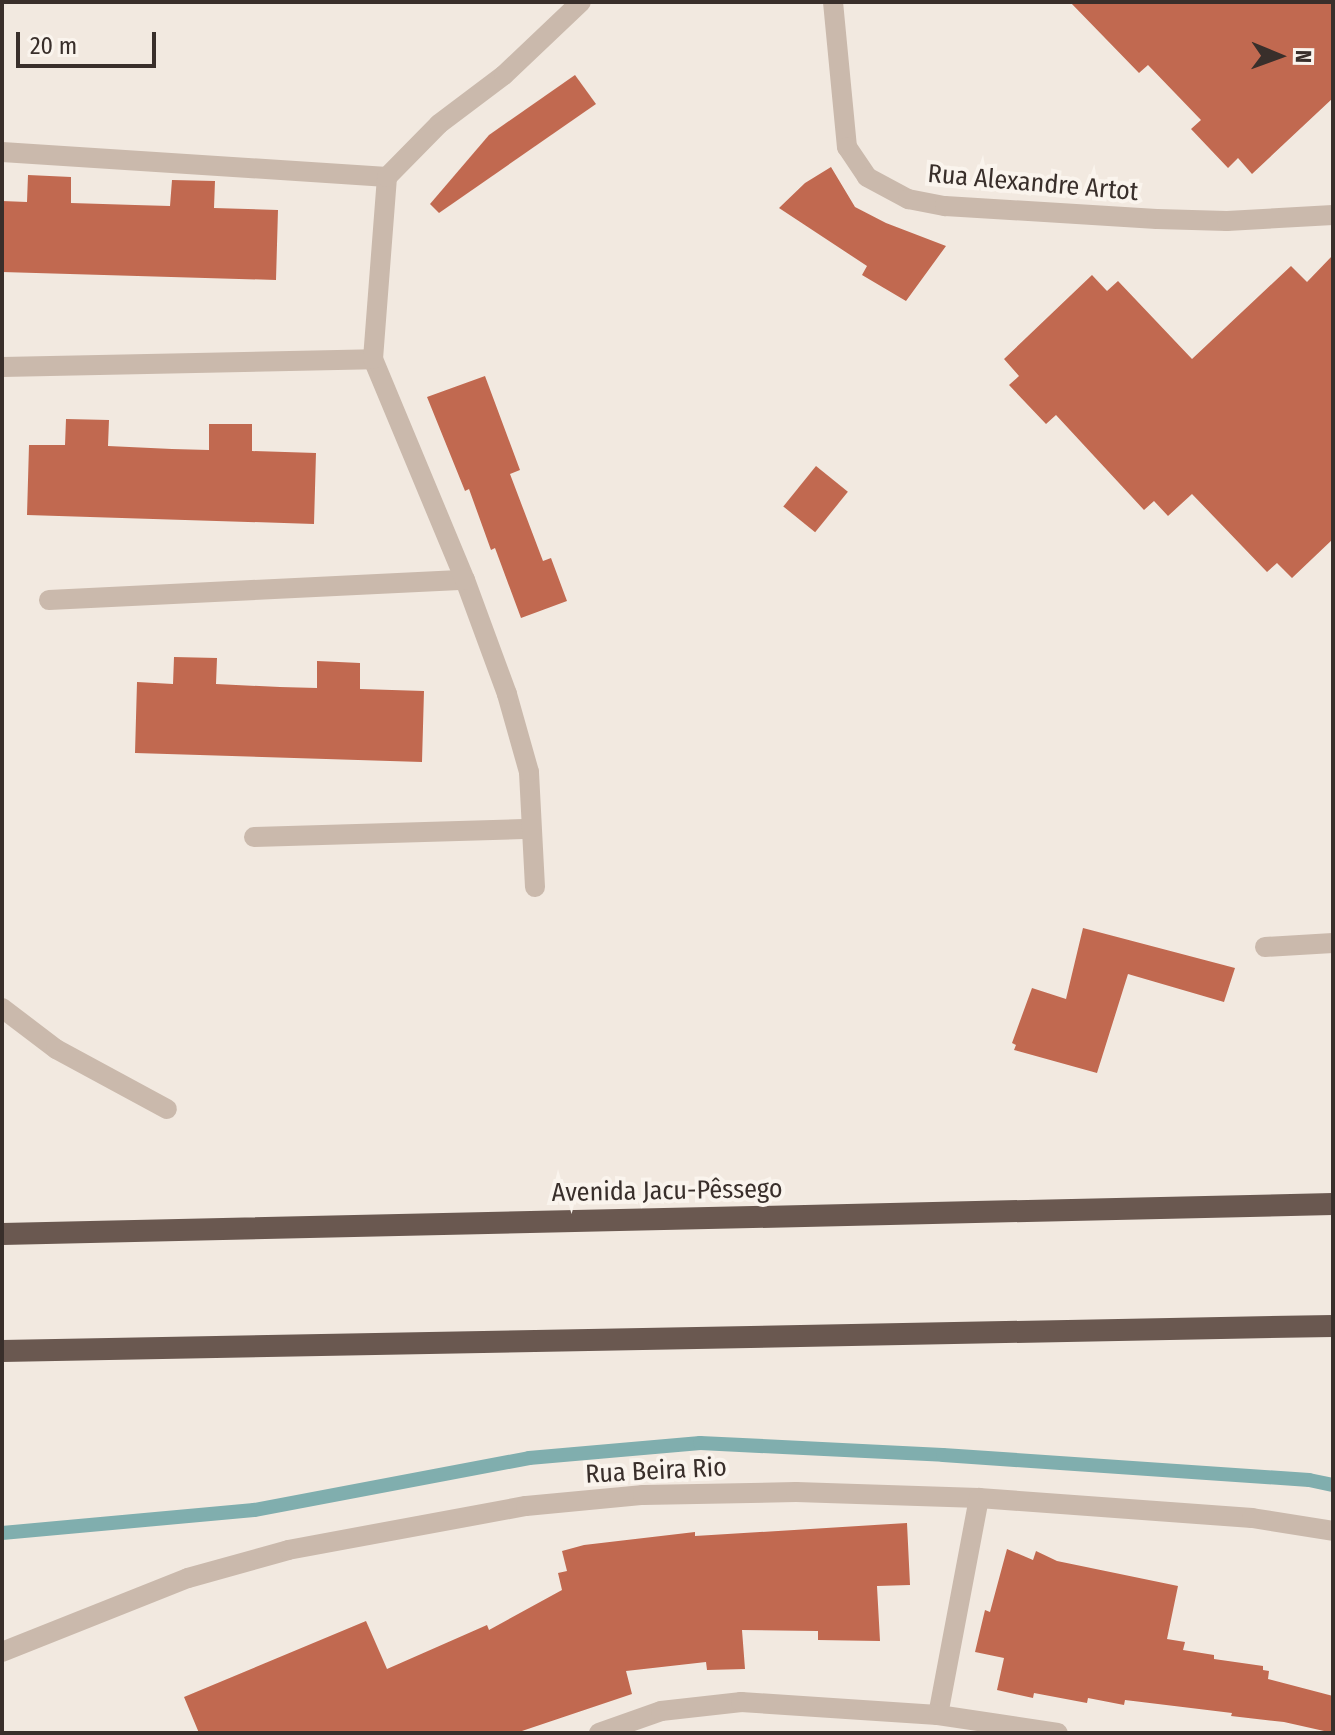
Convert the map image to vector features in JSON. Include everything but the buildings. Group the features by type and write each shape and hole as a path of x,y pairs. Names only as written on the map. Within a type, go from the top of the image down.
{"highway":[{"name":"Avenida Jacu-Pêssego","path":"2,1234 1333,1204"},
{"path":"2,1351 1333,1326"}],"street":[{"path":"535,887 529,772 507,694 465,580 373,359 387,177 439,124 504,75 581,2"},
{"name":"Rua Alexandre Artot","path":"833,2 847,147 867,177 908,199 945,206 1157,219 1227,221 1333,215"},
{"path":"2,152 387,177"},
{"path":"2,367 373,359"},
{"path":"49,600 465,580"},
{"path":"254,837 531,829"},
{"path":"1265,947 1333,943"},
{"path":"2,1008 56,1049 167,1109"},
{"name":"Rua Beira Rio","path":"2,1652 188,1578 288,1550 526,1506 643,1495 780,1492 979,1498 1252,1518 1333,1531"},
{"path":"938,1715 979,1498"},
{"path":"599,1733 661,1711 741,1702 938,1715 1058,1733"}],"waterway":[{"path":"2,1533 254,1510 529,1458 700,1443 943,1455 1309,1480 1333,1485"}]}
